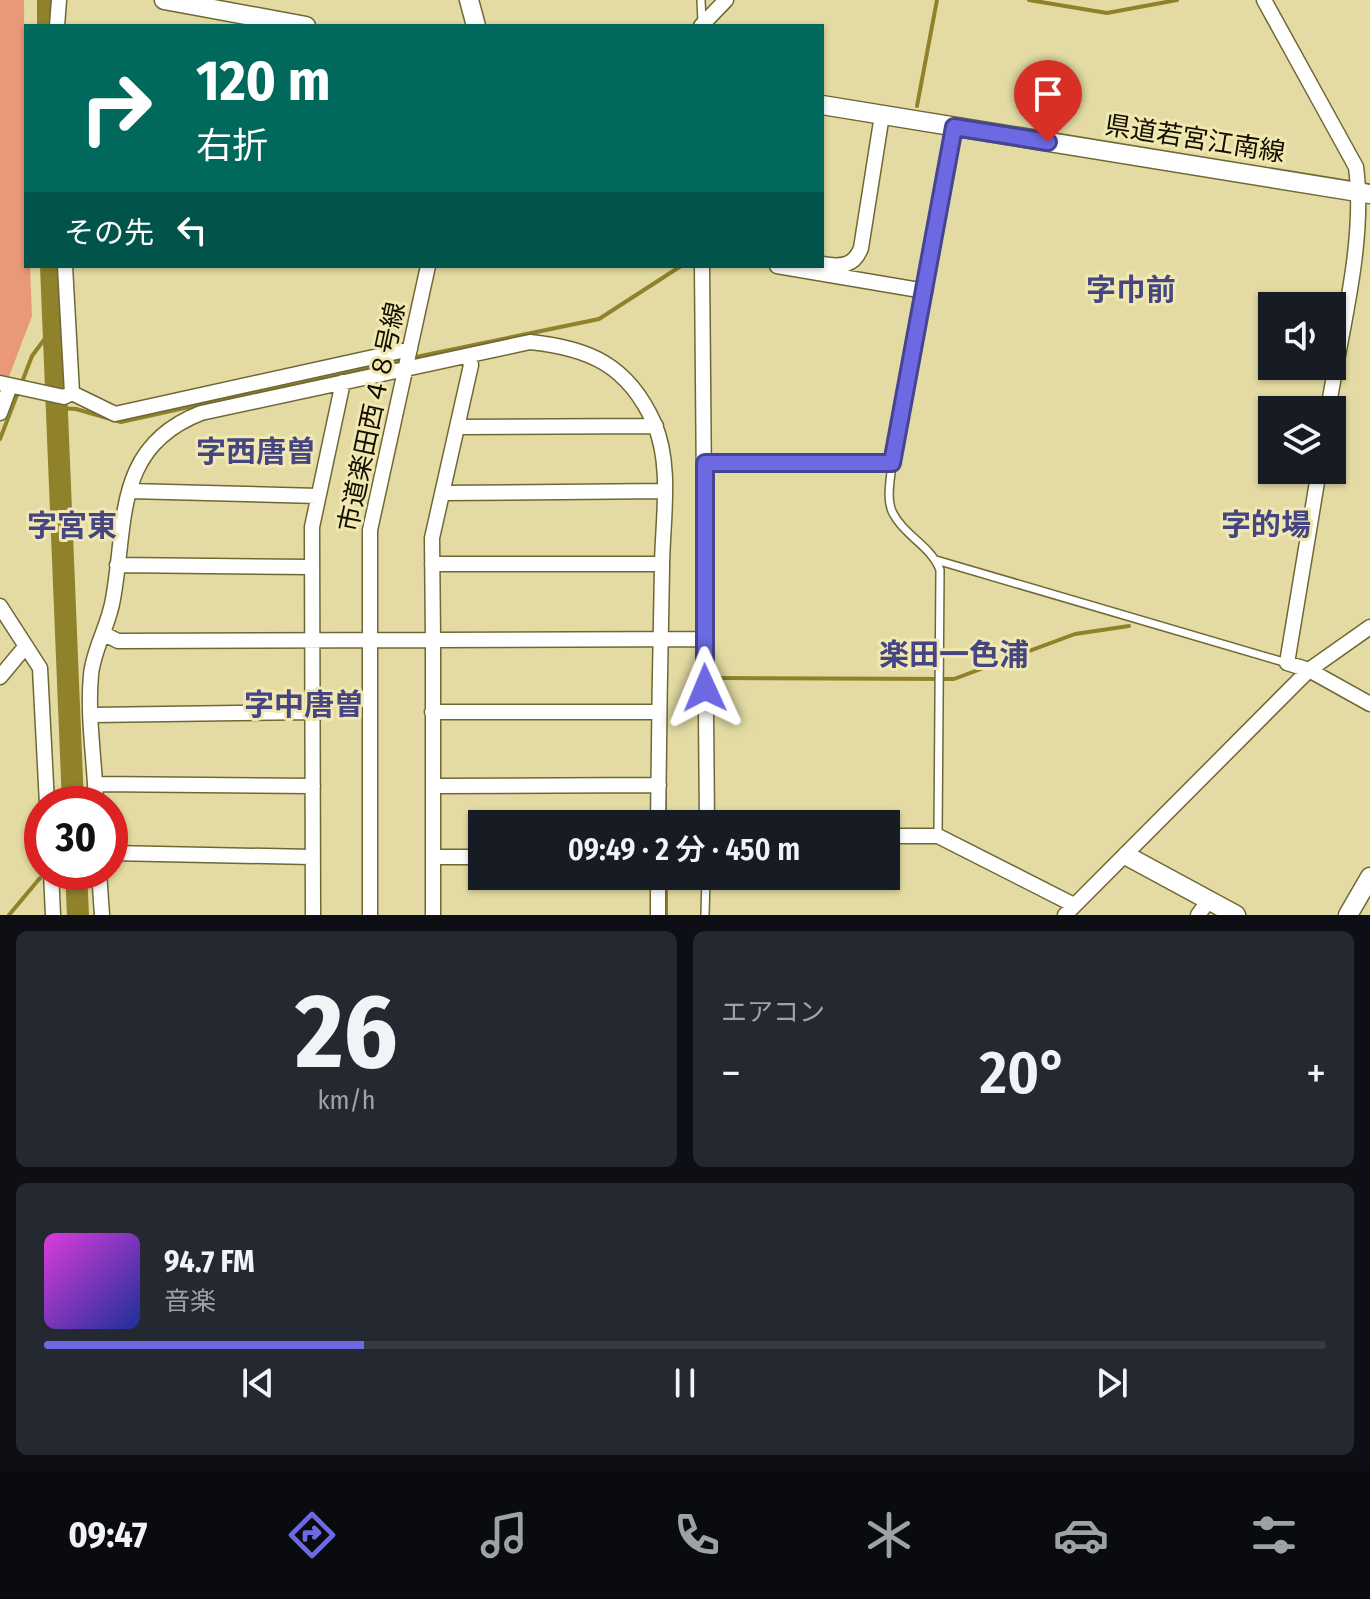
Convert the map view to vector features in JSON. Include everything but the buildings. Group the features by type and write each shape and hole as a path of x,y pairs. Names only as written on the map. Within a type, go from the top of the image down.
{"main road":[{"path":"164,0 295,24"},
{"path":"469,0 475,24"},
{"name":"県道若宮江南線","path":"824,105 1365,193"},
{"path":"1127,856 1204,908 1236,915"},
{"path":"1348,915 1370,877"}],"street":[{"path":"57,24 59,0"},
{"path":"702,24 726,0"},
{"path":"1264,0 1356,167 1365,193 1330,396"},
{"path":"824,264 844,265 857,257 861,248 882,115"},
{"path":"705,463 892,463 954,127"},
{"path":"65,268 68,395"},
{"name":"市道楽田西４８号線","path":"370,915 370,530 428,268"},
{"path":"702,268 707,810"},
{"path":"789,268 925,291"},
{"path":"313,786 96,784 91,673 104,634 117,565 120,525 142,459 153,444 190,417 530,342 582,350 605,361 642,400 656,426 665,491 658,810"},
{"path":"0,413 5,384 38,393 68,395 115,414 410,349"},
{"path":"433,915 432,538 471,365 468,356"},
{"path":"313,915 312,527 343,382"},
{"path":"458,427 656,426"},
{"path":"1317,484 1287,663 1309,670 1370,704"},
{"path":"129,491 318,496"},
{"path":"443,493 665,491"},
{"path":"432,564 662,564"},
{"path":"117,565 311,567"},
{"path":"0,606 40,668 46,786"},
{"path":"900,836 938,836 1070,910 1309,670 1370,627"},
{"path":"104,634 118,641 704,639"},
{"path":"0,677 25,647"},
{"path":"92,715 312,712"},
{"path":"432,712 658,712"},
{"path":"434,786 659,785"},
{"path":"128,853 312,857"},
{"path":"433,857 468,857"},
{"path":"52,890 53,915"},
{"path":"100,890 102,915"},
{"path":"658,890 658,915"}],"lane":[{"path":"701,0 701,24"},
{"path":"892,463 889,500 894,515 936,560 940,570 938,836"},
{"path":"936,560 1287,663"},
{"path":"705,915 706,890"}],"shaded area":[{"path":"0,0 24,0 24,268 30,268 32,316 8,379 0,379"}],"waterway":[{"path":"48,0 48,24"},
{"path":"917,106 937,0"},
{"path":"1029,0 1107,13 1177,0"},
{"path":"51,268 72,786"},
{"path":"411,358 599,319 678,268"},
{"path":"0,439 32,356 52,329"},
{"path":"56,408 76,409 121,422 402,360"},
{"path":"714,678 954,679 1075,634 1129,626"},
{"path":"665,792 665,810"},
{"path":"9,915 30,890"},
{"path":"77,890 78,915"},
{"path":"666,890 666,915"}],"district":[{"name":"字巾前","path":"1131,290"},
{"name":"字西唐曽","path":"256,452"},
{"name":"字的場","path":"1266,525"},
{"name":"字宮東","path":"72,526"},
{"name":"楽田一色浦","path":"954,655"},
{"name":"字中唐曽","path":"304,705"}],"route":[{"path":"705,688 705,463 892,463 954,127 1048,142"}]}
